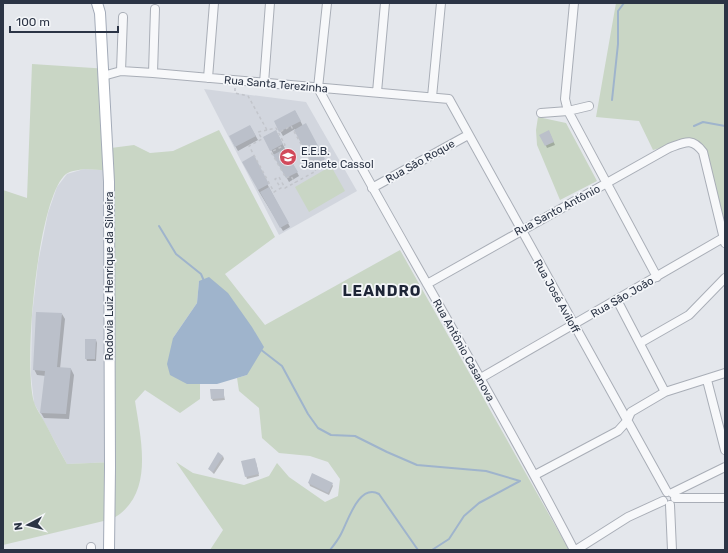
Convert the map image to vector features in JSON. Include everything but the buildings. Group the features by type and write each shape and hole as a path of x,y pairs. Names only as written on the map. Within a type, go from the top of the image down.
{"main road":[{"name":"Rodovia Luiz Henrique da Silveira","path":"97,3 100,12 109,182 110,467 108,550"}],"street":[{"path":"208,78 214,3"},
{"path":"264,83 270,3"},
{"path":"318,88 328,3"},
{"path":"377,92 384,3"},
{"path":"432,98 441,3"},
{"path":"574,3 565,99 568,111 657,277"},
{"path":"153,73 155,9"},
{"path":"121,71 123,17"},
{"name":"Rua Santa Terezinha","path":"104,76 121,71 153,73 449,99"},
{"name":"Rua Antônio Casanova","path":"318,88 479,379 535,475 575,550"},
{"name":"Rua José Aviloff","path":"449,99 669,498"},
{"path":"541,113 568,111 590,106"},
{"name":"Rua São Roque","path":"372,188 468,135"},
{"name":"Rua Santo Antônio","path":"427,284 669,148 690,142 695,143 703,152 724,241"},
{"name":"Rua São João","path":"479,379 574,326 657,277 724,241"},
{"path":"640,343 689,315 725,278"},
{"path":"617,300 665,392"},
{"path":"535,475 618,431 627,421 631,412 665,392 707,380 725,373"},
{"path":"707,380 725,450"},
{"path":"575,550 628,517 669,498 725,467"},
{"path":"669,498 725,498"},
{"path":"669,498 672,550"}],"path":[{"path":"235,80 235,93 248,96 267,130"},
{"path":"278,133 291,126 316,171 295,183 286,188 279,177 276,179 281,188 274,192 249,146 262,138 258,132 276,128 278,133 285,145 271,152 286,178 291,176 295,183"}],"shaded area":[{"name":"E.E.B. Janete Cassol","path":"204,89 306,102 357,191 279,235"},
{"path":"84,169 101,170 112,175 113,462 67,464 34,403 31,375 32,316 38,263 48,213 57,187 67,174"}],"green space":[{"path":"616,3 725,3 725,232 710,163 705,152 694,139 653,150 639,121 596,117"},
{"path":"32,64 109,69 111,148 134,145 150,153 173,151 219,130 275,237 225,274 265,325 400,250 569,550 210,550 223,530 176,462 193,473 244,485 269,476 277,463 289,477 325,502 338,496 340,479 328,462 310,456 279,453 262,438 259,408 239,391 237,378 247,375 199,281 197,303 173,338 187,384 200,384 200,399 180,413 145,390 135,401 142,449 142,466 140,482 135,496 126,509 112,519 3,545 3,190 27,198","holes":["84,169 101,170 112,175 113,462 67,464 34,402 31,383 30,355 35,284 40,247 47,215 56,189 68,173"]},
{"path":"538,117 566,123 597,181 560,200 537,145 536,130"},
{"path":"331,166 345,191 309,212 295,187"}],"water":[{"path":"209,277 228,293 264,347 247,375 217,384 187,384 170,375 167,364 173,338 197,303 199,281"}],"waterway":[{"path":"612,100 618,44 618,11 624,3"},
{"path":"694,126 703,122 725,126"},
{"path":"159,226 176,254 201,274 204,281"},
{"path":"260,349 282,366 308,414 318,428 331,435 355,436 417,465 486,471 520,481"},
{"path":"432,550 449,539 464,516 479,503 520,481"},
{"path":"330,550 340,536 360,498 372,492 379,494 418,550"}],"place":[{"name":"E.E.B. Janete Cassol","path":"288,157"}],"district":[{"name":"LEANDRO","path":"382,291"}]}
